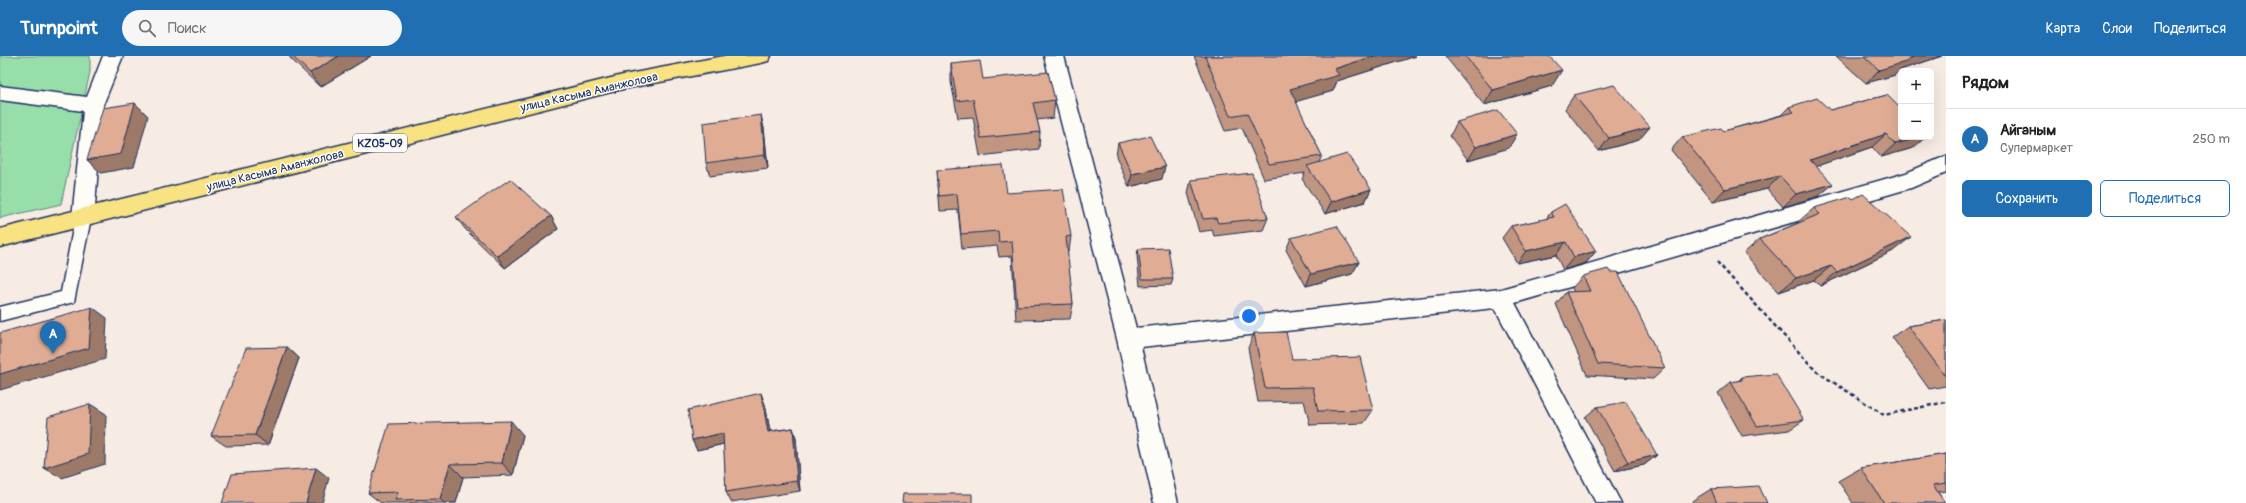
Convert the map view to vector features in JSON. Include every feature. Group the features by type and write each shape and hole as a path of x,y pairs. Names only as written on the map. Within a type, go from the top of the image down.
{"main road":[{"name":"улица Касыма Аманжолова","path":"0,238 623,82 761,56"}],"street":[{"path":"83,218 93,105 113,56"},
{"path":"1054,56 1128,339 1166,503"},
{"path":"0,92 93,105"},
{"path":"1128,339 1501,298 1911,180 1946,164"},
{"path":"1501,298 1609,503"}],"lane":[{"path":"0,314 68,297 83,218"}],"path":[{"path":"1698,241 1816,371 1884,415 1946,402"}],"green space":[{"path":"0,56 90,56 90,72 61,204 0,218"}],"building":[{"path":"292,56 339,56 310,73"},
{"path":"1205,56 1374,56 1334,69 1339,75 1290,89 1322,156 1269,164 1247,113 1230,116"},
{"path":"1465,56 1549,56 1562,70 1493,90"},
{"path":"1864,56 1916,56 1907,59 1909,61 1879,70"},
{"path":"980,61 983,79 1048,72 1055,100 1033,103 1040,132 981,138 973,99 957,101 951,64"},
{"path":"1614,85 1650,127 1609,138 1574,95"},
{"path":"1887,95 1898,106 1898,140 1910,140 1895,144 1886,134 1810,160 1833,184 1796,194 1780,176 1725,189 1682,137 1721,128 1724,131 1794,112 1789,107 1817,98 1830,110"},
{"path":"135,103 121,154 87,160 103,108"},
{"path":"1498,110 1517,134 1476,147 1457,122"},
{"path":"761,115 765,155 706,163 703,123"},
{"path":"1150,136 1165,167 1132,174 1118,143"},
{"path":"1347,154 1371,189 1331,202 1307,166"},
{"path":"1003,165 1007,193 1063,189 1071,236 1066,237 1073,304 1017,306 1012,241 999,242 998,231 961,234 957,194 939,196 937,170"},
{"path":"1252,173 1268,218 1218,223 1216,218 1203,219 1191,180"},
{"path":"510,179 551,216 497,256 456,217"},
{"path":"1863,194 1911,237 1837,272 1831,266 1796,278 1760,239 1820,214 1814,208 1851,197 1853,199"},
{"path":"1565,204 1596,251 1574,257 1566,242 1526,251 1511,226 1554,217 1551,212"},
{"path":"1337,226 1359,262 1311,274 1291,238"},
{"path":"1168,248 1173,279 1142,279 1138,249"},
{"path":"1608,269 1610,272 1618,272 1665,368 1598,364 1566,292 1590,291 1583,276"},
{"path":"92,307 89,348 0,374 0,333"},
{"path":"1946,320 1946,377 1908,326"},
{"path":"1286,332 1292,359 1360,357 1373,410 1318,411 1313,387 1265,388 1254,333"},
{"path":"287,347 255,435 211,436 246,348"},
{"path":"1776,374 1804,420 1757,426 1731,382 1742,380 1742,377"},
{"path":"761,393 768,432 793,428 797,481 726,492 723,433 692,440 688,410"},
{"path":"1626,402 1657,455 1628,462 1597,407"},
{"path":"90,404 88,454 44,468 48,417"},
{"path":"511,421 502,463 450,464 440,499 395,500 398,492 368,493 389,424"},
{"path":"1946,454 1946,483 1933,485 1945,503 1884,503 1861,468"},
{"path":"316,468 306,503 222,503 232,474"},
{"path":"1759,486 1767,503 1717,503 1711,489"},
{"path":"903,494 972,494 972,503 902,503"}],"place":[{"name":"Айганым","path":"53,354"}]}
